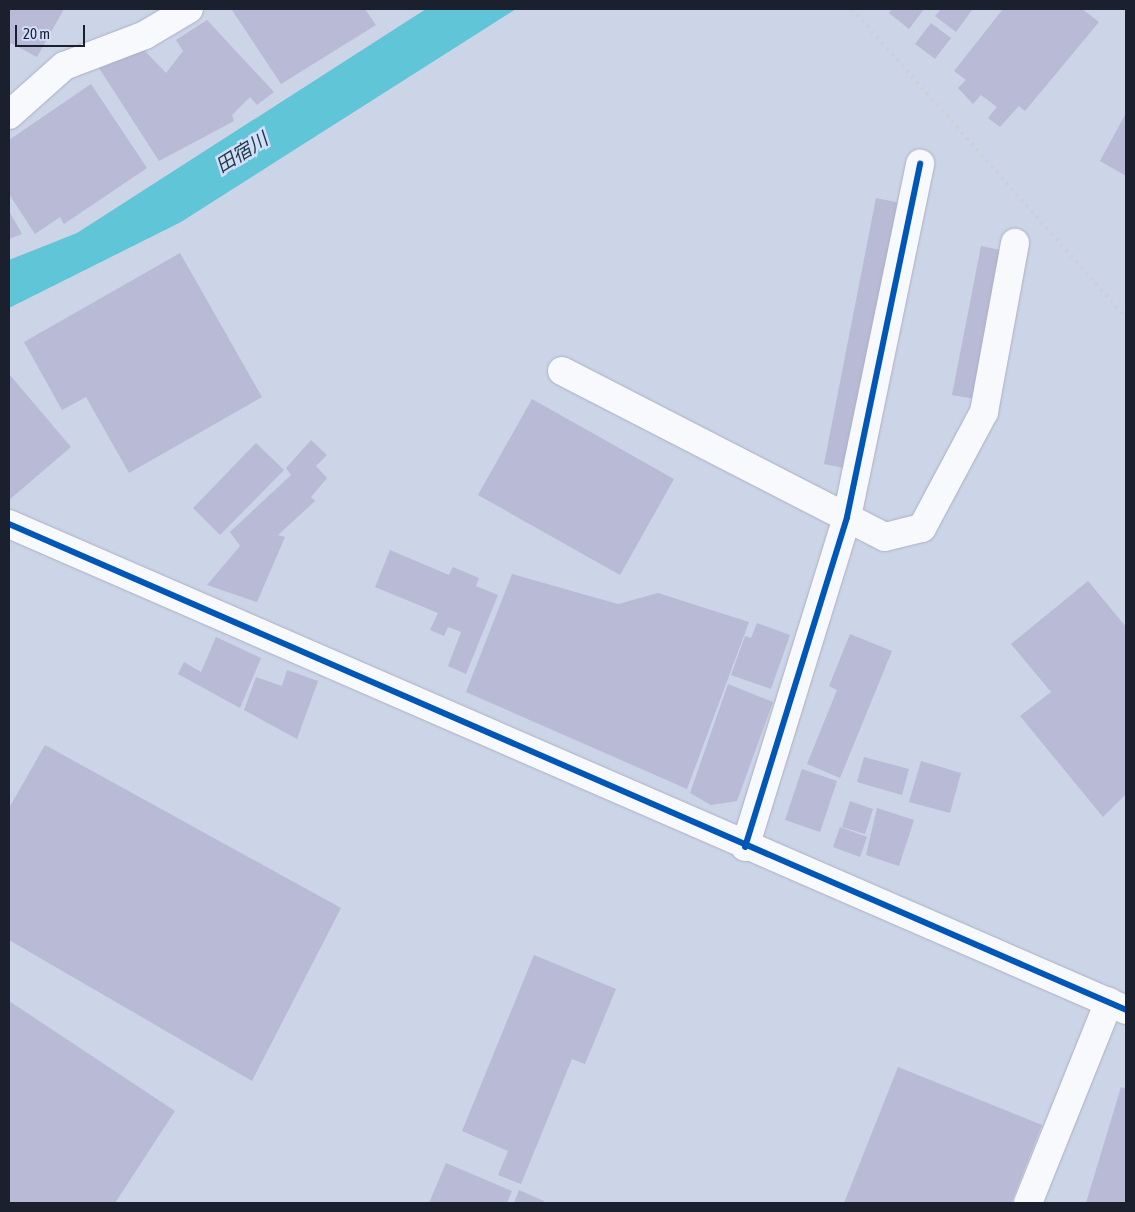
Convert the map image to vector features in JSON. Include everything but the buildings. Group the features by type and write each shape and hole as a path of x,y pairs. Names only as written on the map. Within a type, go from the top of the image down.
{"street":[{"path":"9,115 64,66 145,35 189,9"},
{"path":"745,847 847,517 920,163"},
{"path":"562,371 885,537 922,528 984,412 1015,243"},
{"path":"9,524 745,847 1117,1006 1028,1203"}],"water":[{"name":"田宿川","path":"426,9 516,9 181,222 9,308 9,260 77,233"}],"railway":[{"path":"852,9 1126,318"}],"cycle path":[{"path":"745,847 847,517 920,163"},
{"path":"9,524 1126,1010"}]}
